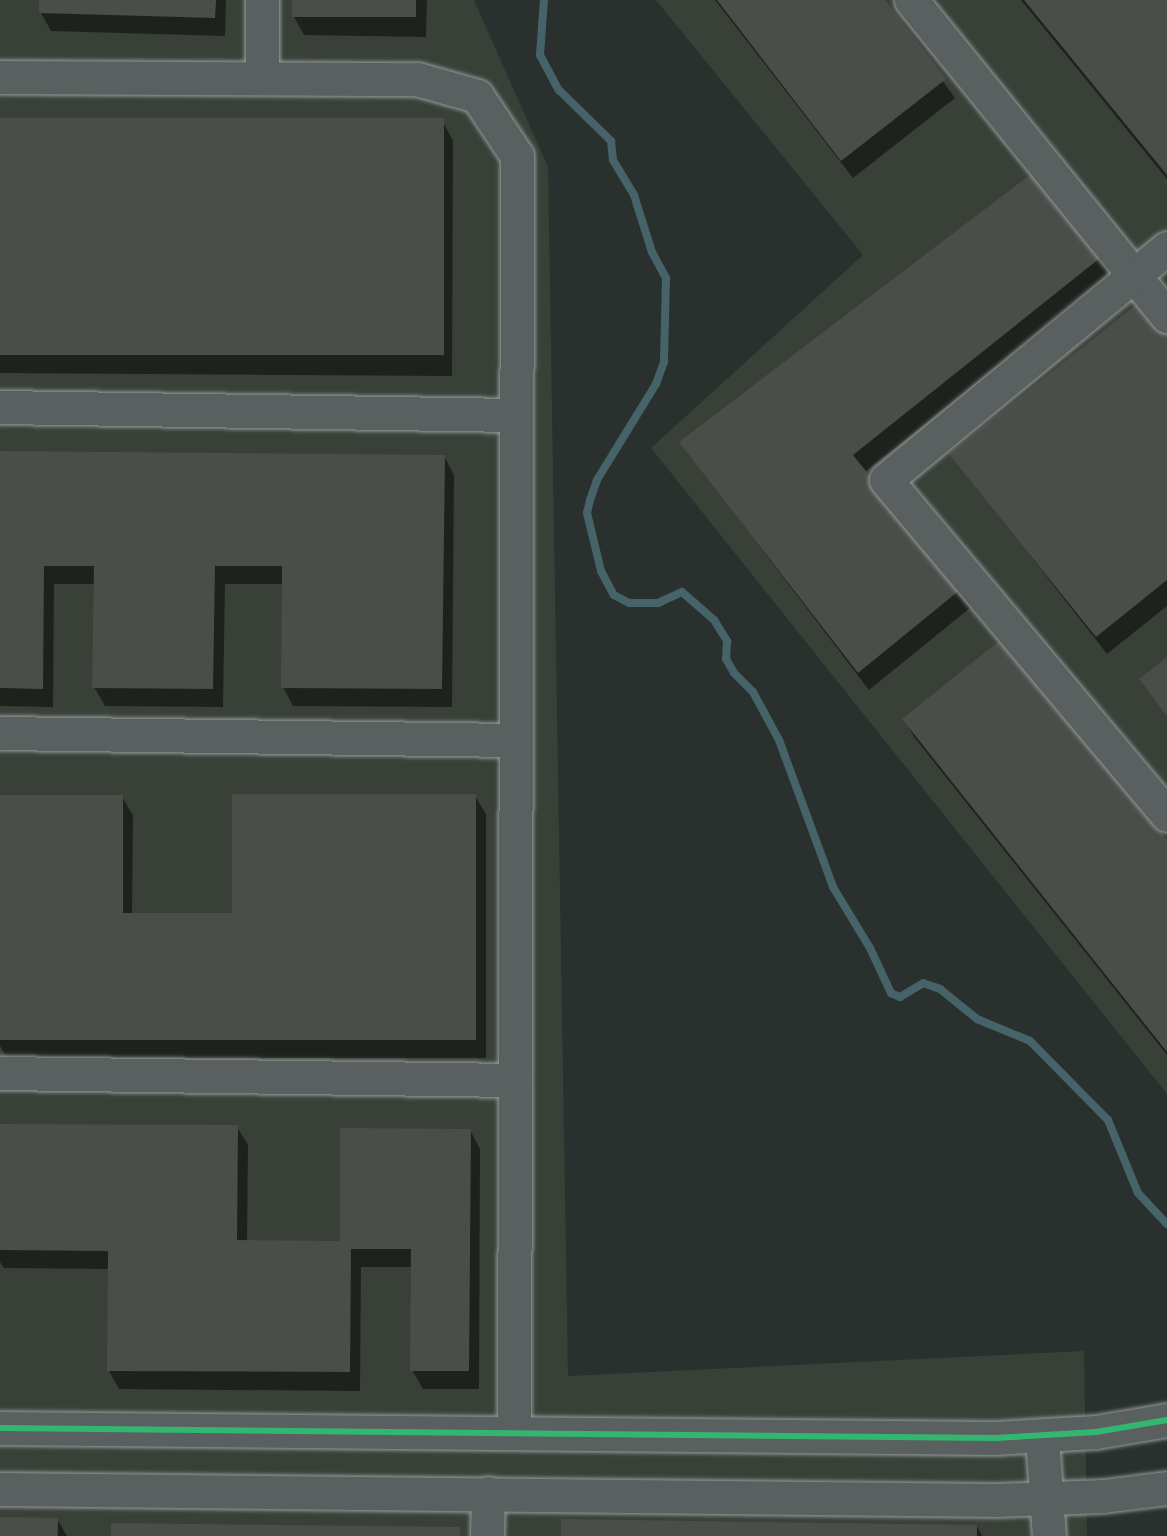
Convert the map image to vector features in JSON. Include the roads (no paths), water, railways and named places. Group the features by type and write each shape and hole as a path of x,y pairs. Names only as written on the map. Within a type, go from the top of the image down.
{"street":[{"path":"262,0 262,78"},
{"path":"911,0 1167,316"},
{"path":"0,77 417,79 477,96 517,156 514,1432"},
{"path":"1167,248 886,480 1167,815"},
{"path":"0,407 516,415"},
{"path":"0,733 515,740"},
{"path":"0,1073 515,1080"},
{"path":"0,1428 1042,1437 1167,1420"},
{"path":"1042,1437 1049,1536"},
{"path":"0,1489 1047,1500 1167,1488"},
{"path":"488,1493 488,1536"}],"waterway":[{"path":"544,0 540,55 559,90 611,141 613,160 634,195 652,252 666,278 664,362 656,384 597,480 587,513 601,571 614,595 629,603 658,603 682,592 714,620 727,641 726,659 734,673 753,692 779,740 833,887 870,948 891,993 900,997 923,983 940,989 977,1019 1030,1041 1108,1120 1138,1193 1167,1224"}]}
